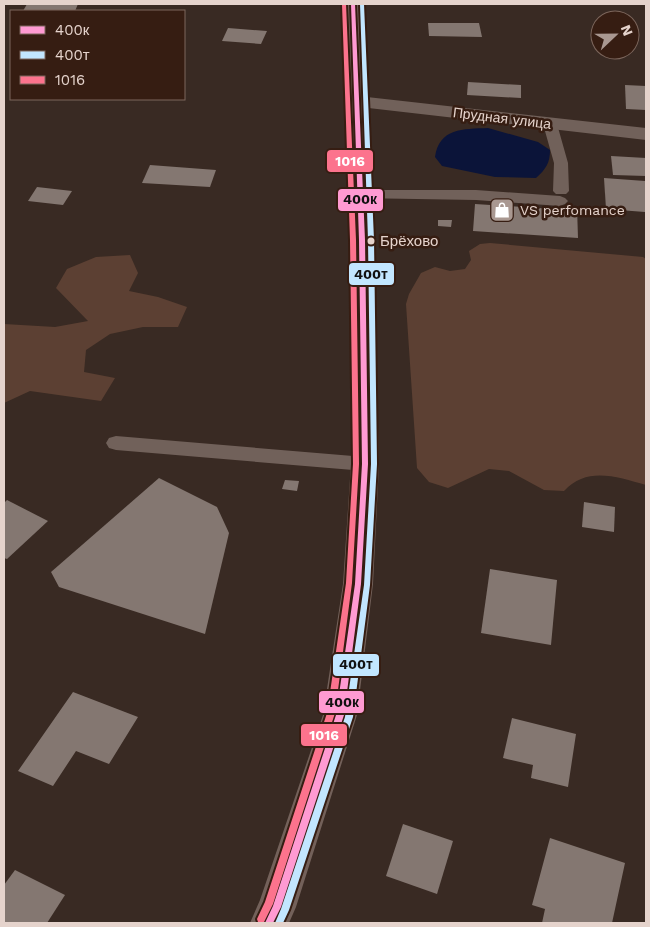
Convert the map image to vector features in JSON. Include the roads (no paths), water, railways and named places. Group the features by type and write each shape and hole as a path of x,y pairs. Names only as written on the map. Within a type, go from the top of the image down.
{"main road":[{"path":"269,923 280,898 340,715 358,584 365,464 361,195 353,4"}],"street":[{"name":"Прудная улица","path":"358,102 646,134"}],"lane":[{"path":"361,195 560,196 561,163 550,124"},
{"path":"116,443 365,464"}],"water":[{"path":"488,128 538,142 550,150 545,169 536,178 495,177 442,166 435,157 437,147 447,135 461,130"}],"place":[{"name":"VS perfomance","path":"502,210"},
{"name":"Брёхово","path":"371,241"}]}
